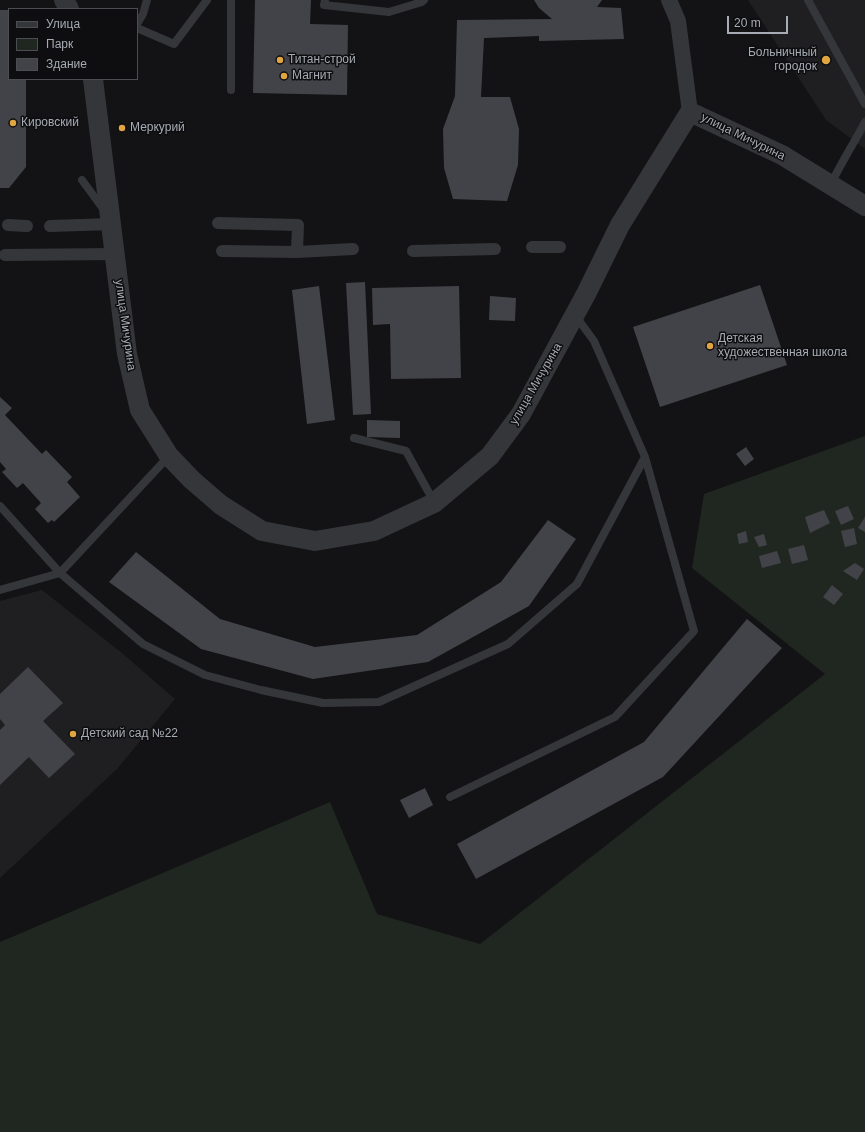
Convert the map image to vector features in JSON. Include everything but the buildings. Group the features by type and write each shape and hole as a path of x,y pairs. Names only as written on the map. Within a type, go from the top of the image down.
{"street":[{"path":"669,0 678,21 690,112"},
{"name":"улица Мичурина","path":"93,80 127,354 140,410 169,456 192,480 221,505 262,531 315,541 374,531 434,503 490,456 522,414 620,225 690,112 782,155 865,206"},
{"path":"50,226 111,222"},
{"path":"218,223 298,225 297,252"},
{"path":"8,225 28,226"},
{"path":"532,247 560,247"},
{"path":"222,251 297,252 353,249"},
{"path":"413,251 495,249"},
{"path":"5,255 115,254"}],"lane":[{"path":"138,23 144,14 147,0"},
{"path":"138,28 174,46 207,0"},
{"path":"230,90 231,0"},
{"path":"325,0 324,5 389,12 422,2 424,0"},
{"path":"808,0 865,104"},
{"path":"831,184 865,122"},
{"path":"82,180 111,222"},
{"path":"450,797 615,717 694,630 645,457 594,341 575,314"},
{"path":"354,438 406,451 434,503"},
{"path":"0,590 60,573 169,456"},
{"path":"0,506 60,573 142,644 205,675 261,690 324,703 379,702 508,644 577,584 645,457"}],"shaded area":[{"name":"Больничный городок","path":"748,0 865,0 865,149 826,120"},
{"name":"Детский сад №22","path":"42,590 122,653 175,699 117,769 0,878 0,601"}],"green space":[{"path":"865,436 865,1132 0,1132 0,942 330,802 377,914 480,944 825,674 692,568 704,494"}],"place":[{"name":"Титан-строй","path":"280,60"},
{"name":"Больничный городок","path":"826,60"},
{"name":"Магнит","path":"284,76"},
{"name":"Кировский","path":"13,123"},
{"name":"Меркурий","path":"122,128"},
{"name":"Детская художественная школа","path":"710,346"},
{"name":"Детский сад №22","path":"73,734"}]}
